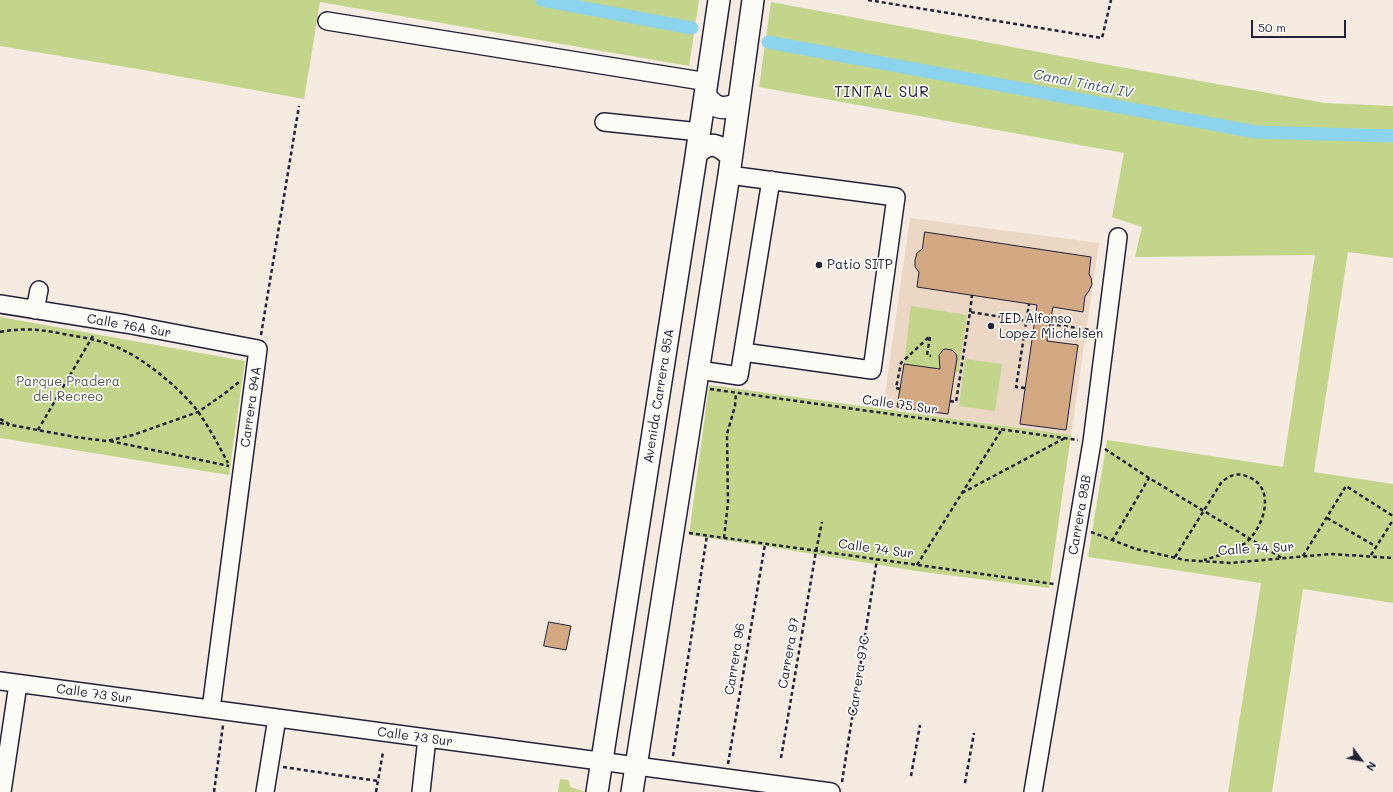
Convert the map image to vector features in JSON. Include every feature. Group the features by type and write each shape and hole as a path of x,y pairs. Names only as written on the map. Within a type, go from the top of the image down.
{"main road":[{"name":"Avenida Carrera 95A","path":"597,792 697,153 719,0"},
{"path":"632,792 701,379 753,0"},
{"path":"706,89 710,102 715,105 724,108 733,106 739,102"},
{"path":"697,153 704,147 713,145 721,148 730,166"}],"street":[{"path":"327,21 706,89"},
{"path":"604,122 700,132"},
{"path":"730,166 771,180 896,197 872,370 743,352"},
{"path":"701,379 739,376 771,180"},
{"name":"Carrera 98B","path":"1033,792 1092,442 1118,237"},
{"path":"35,310 39,290"},
{"name":"Calle 76A Sur","path":"0,304 258,349"},
{"name":"Carrera 94A","path":"218,710 258,349"},
{"name":"Calle 73 Sur","path":"0,681 726,778 805,790 836,788"},
{"path":"2,792 18,684"},
{"path":"265,792 277,718"},
{"path":"421,792 428,738"}],"path":[{"path":"868,0 1102,38 1111,0"},
{"name":"Carrera 94A","path":"258,349 299,106"},
{"path":"950,401 956,402 972,295"},
{"path":"1025,388 1016,387 1028,304"},
{"path":"970,312 1034,322"},
{"path":"38,430 101,321"},
{"path":"1050,324 1091,330"},
{"path":"0,332 17,329 49,331 91,339 125,350 148,365 171,383 198,412 230,466 107,441 0,424"},
{"path":"900,389 896,388 901,363 930,336 927,355 931,356"},
{"path":"107,441 133,435 198,412 243,379 255,374"},
{"name":"Calle 75 Sur","path":"701,379 736,393 1092,442"},
{"path":"724,538 728,502 727,434 735,406 736,393"},
{"path":"0,419 11,425"},
{"path":"917,565 1002,429"},
{"path":"961,494 1066,438"},
{"path":"1092,442 1282,558"},
{"path":"1175,558 1221,483 1231,476 1240,474 1256,481 1265,498 1265,506 1258,528 1243,544 1202,561"},
{"path":"1112,541 1149,478"},
{"path":"1303,556 1346,486 1393,516"},
{"path":"1327,518 1376,547"},
{"path":"1371,556 1393,520"},
{"name":"Carrera 97","path":"781,758 822,522"},
{"name":"Calle 74 Sur","path":"1078,526 1112,541 1136,549 1175,558 1202,561 1230,563 1331,554 1392,557"},
{"name":"Calle 74 Sur","path":"682,532 1068,586"},
{"path":"671,771 707,535"},
{"name":"Carrera 96","path":"726,778 765,544"},
{"name":"Carrera 97C","path":"836,788 877,559"},
{"path":"214,792 218,710"},
{"path":"910,776 920,725"},
{"path":"965,783 974,734"},
{"path":"376,792 383,752"},
{"path":"269,764 378,781"}],"shaded area":[{"name":"IED Alfonso Lopez Michelsen","path":"910,218 1099,243 1071,435 883,408"}],"green space":[{"path":"0,0 699,0 689,66 320,2 304,99 0,46"},
{"path":"771,2 1098,63 1325,103 1393,106 1393,258 1348,252 1314,472 1393,484 1393,603 1303,589 1272,792 1228,792 1261,583 1088,557 1107,440 1283,467 1315,255 1135,257 1142,227 1112,217 1124,153 759,87"},
{"path":"911,306 967,315 958,372 904,364","holes":["943,350 952,350 956,354 940,363 939,355"]},
{"name":"Parque Pradera del Recreo","path":"0,317 245,361 229,475 0,438"},
{"path":"965,359 1002,364 995,411 959,406"},
{"path":"709,385 1071,435 1049,588 916,571 689,535"},
{"path":"560,779 569,780 570,787 586,792 558,792"}],"building":[{"path":"925,232 1091,257 1089,274 1092,284 1085,296 1083,312 1053,307 1047,341 1078,345 1066,430 1020,424 1037,305 917,287 919,272 915,267 915,260 917,253 922,249"},
{"path":"946,349 952,350 956,354 957,358 948,414 897,407 904,364 940,369 939,355"},
{"path":"549,622 571,626 566,650 544,646"}],"waterway":[{"name":"Canal Tintal IV","path":"542,0 692,28"},
{"name":"Canal Tintal IV","path":"768,42 1256,132 1393,136"}],"place":[{"name":"Patio SITP","path":"819,265"},
{"name":"IED Alfonso Lopez Michelsen","path":"991,326"}],"district":[{"name":"TINTAL SUR","path":"882,92"}]}
